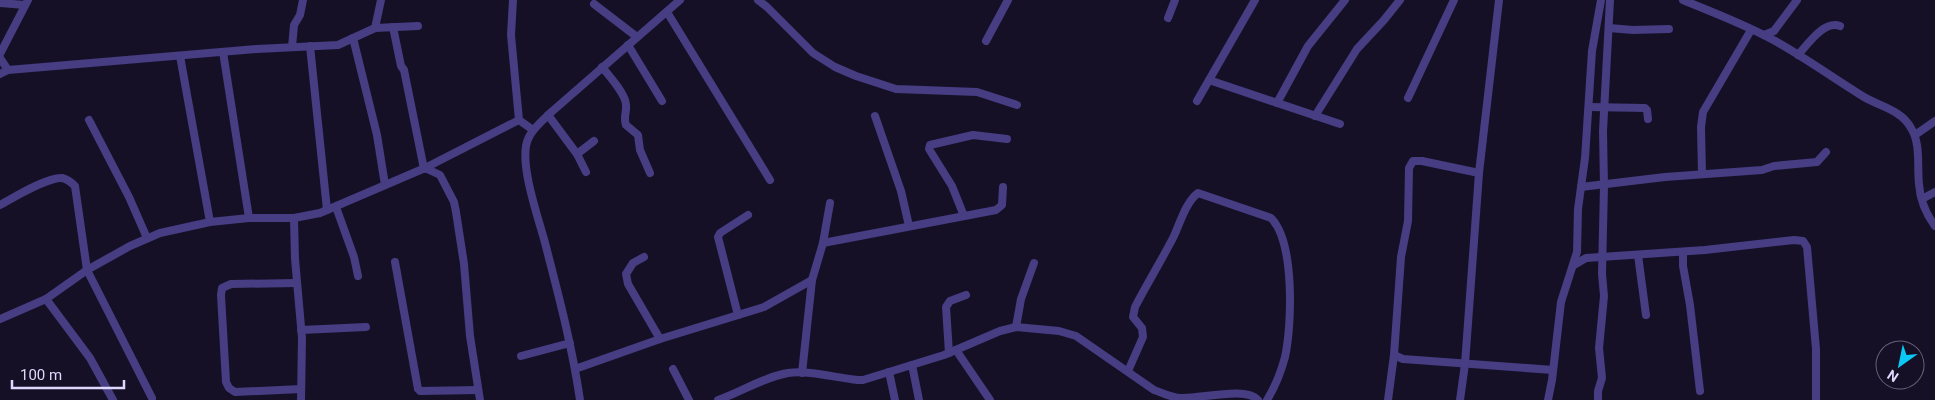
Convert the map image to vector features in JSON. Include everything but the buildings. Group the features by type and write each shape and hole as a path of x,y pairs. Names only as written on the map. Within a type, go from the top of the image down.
{"street":[{"path":"292,47 294,25 300,15 303,0"},
{"path":"375,28 381,0"},
{"path":"513,0 511,35 519,120 533,130"},
{"path":"580,400 570,343 528,179 526,146 533,130 548,115 680,0"},
{"path":"758,0 813,53 835,67 856,76 896,90 977,92 1017,105"},
{"path":"986,41 1008,0"},
{"path":"1168,18 1176,0"},
{"path":"1197,101 1255,0"},
{"path":"1277,103 1308,46 1345,0"},
{"path":"1315,116 1357,48 1400,0"},
{"path":"1408,98 1454,0"},
{"path":"1460,400 1465,364 1478,173 1499,0"},
{"path":"1548,400 1562,302 1577,252 1578,209 1589,107 1592,51 1601,0"},
{"path":"1598,400 1598,391 1602,378 1598,358 1603,306 1603,108 1610,0"},
{"path":"1683,0 1764,35 1866,98 1895,111 1911,126 1915,135 1922,199 1928,216 1935,226"},
{"path":"1764,35 1774,31 1796,0"},
{"path":"0,3 26,3 0,56 8,70"},
{"path":"594,4 637,37"},
{"path":"667,12 770,180"},
{"path":"0,74 8,70 223,52 338,45 375,28 418,26"},
{"path":"1798,55 1816,36 1828,27 1840,26"},
{"path":"393,27 425,168"},
{"path":"1609,28 1669,29"},
{"path":"1702,174 1701,127 1703,112 1711,102 1751,30"},
{"path":"1774,31 1776,42"},
{"path":"354,38 377,135 385,185"},
{"path":"628,44 662,102"},
{"path":"310,46 327,210"},
{"path":"223,52 249,218"},
{"path":"180,56 210,222"},
{"path":"602,67 624,97 626,103 624,114 626,124 638,136 640,150 650,173"},
{"path":"1209,80 1340,124"},
{"path":"1589,107 1645,108 1648,119"},
{"path":"548,115 577,154 586,172"},
{"path":"875,116 901,191 909,226"},
{"path":"90,120 129,197 147,238"},
{"path":"0,319 46,298 87,270 160,233 210,222 249,218 294,218 317,214 425,168 519,120"},
{"path":"1915,135 1935,121"},
{"path":"964,216 952,186 929,149 930,145 972,135 1007,139"},
{"path":"577,154 594,141"},
{"path":"1581,187 1702,174 1762,170 1774,166 1817,162 1826,152"},
{"path":"440,175 450,156"},
{"path":"1388,400 1394,355 1401,257 1408,220 1408,168 1413,161 1422,161 1478,173"},
{"path":"425,168 440,175 454,202 464,264 470,336 480,400"},
{"path":"0,205 26,191 57,179 66,179 75,186 87,270 152,398"},
{"path":"823,243 999,208 1003,201 1003,187"},
{"path":"1922,199 1935,192"},
{"path":"1128,371 1143,337 1142,328 1133,317 1135,307 1188,206 1193,197 1198,193 1271,218 1283,239 1287,254 1291,313 1285,357 1275,386 1267,400"},
{"path":"802,373 812,280 823,243 830,203"},
{"path":"336,207 354,257 358,276"},
{"path":"738,315 718,237 720,233 748,215"},
{"path":"294,218 296,283 301,330 301,400"},
{"path":"1574,265 1586,258 1683,252 1800,240 1807,247 1816,349 1816,400"},
{"path":"1577,252 1586,258"},
{"path":"1683,252 1683,266 1690,305 1700,391"},
{"path":"1638,255 1646,315"},
{"path":"644,258 633,263 626,274 632,292 660,339"},
{"path":"395,262 418,388 420,391 425,392 438,390 478,390"},
{"path":"1016,327 1020,299 1034,263"},
{"path":"575,369 660,339 774,303 812,280"},
{"path":"296,283 231,284 222,288 221,295 226,382 229,388 235,392 301,389"},
{"path":"966,295 950,301 946,308 953,351 990,400"},
{"path":"46,298 90,358 113,400"},
{"path":"301,330 366,327"},
{"path":"718,400 734,398 780,375 802,373 858,380 912,365 953,351 1000,330 1016,327 1059,331 1076,336 1154,390 1173,396 1180,398 1238,393 1252,395 1258,400"},
{"path":"521,356 570,343"},
{"path":"1394,355 1403,359 1553,370"},
{"path":"1392,366 1403,359"},
{"path":"912,365 919,400"},
{"path":"673,369 689,400"},
{"path":"889,372 895,400"}]}
